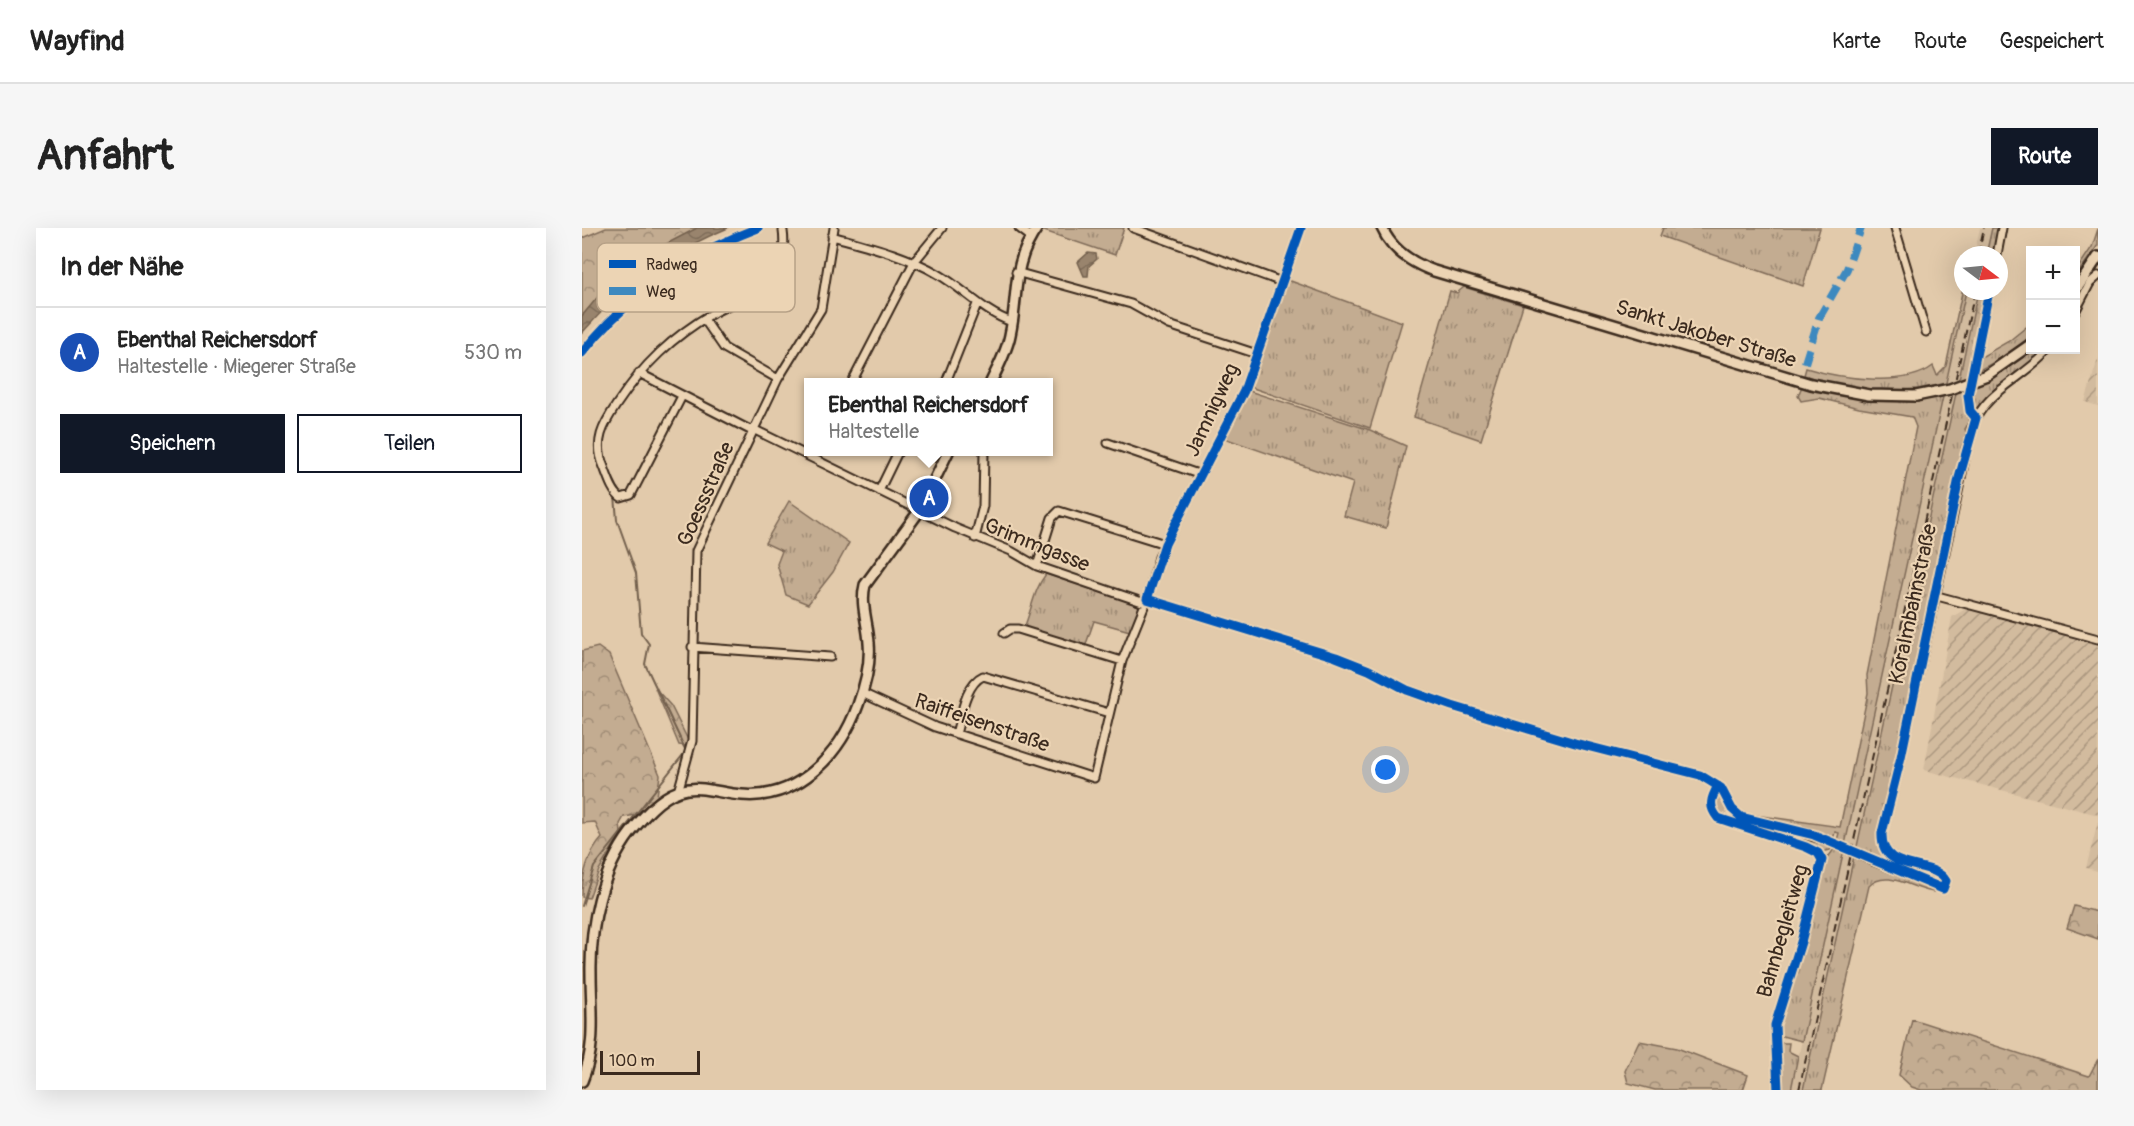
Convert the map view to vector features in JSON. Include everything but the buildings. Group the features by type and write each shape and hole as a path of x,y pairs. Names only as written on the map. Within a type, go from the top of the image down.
{"main road":[{"path":"993,378 1007,346 1012,322 1016,272 1037,228"},
{"name":"Sankt Jakober Straße","path":"1382,228 1396,249 1420,266 1434,272 1822,387 1869,395 1916,396 1950,389 1987,375 2026,348"},
{"path":"2080,284 2098,257"},
{"path":"582,1081 594,1027 591,972 597,906 611,866 630,834 655,806 678,792 703,789 756,796 777,792 802,781 818,768 843,737 862,693 870,652 863,598 865,585 920,510 946,456"}],"street":[{"name":"Goessstraße","path":"678,792 692,741 692,647 696,551 778,379 821,309 834,228"},
{"path":"854,378 914,262 942,228"},
{"path":"1019,228 1031,237"},
{"path":"1133,228 1193,252 1282,282"},
{"name":"Jamnigweg","path":"1094,778 1122,661 1146,601 1165,543 1244,391 1301,228"},
{"path":"1895,228 1926,332"},
{"path":"1998,246 2002,228"},
{"path":"782,243 783,231"},
{"path":"832,236 914,262 941,275 977,304 998,317 1012,322"},
{"path":"1016,272 1131,304 1169,325 1257,354"},
{"path":"2080,302 2090,282 2098,276"},
{"name":"Koralmbahnstraße","path":"1943,889 1946,881 1943,876 1895,859 1885,850 1881,838 1901,757 1957,489 1976,418 1970,411 1968,395 1987,300"},
{"path":"948,378 977,304"},
{"path":"682,396 631,495 621,498 615,492 600,457 598,445 604,426 639,373 662,349 716,312"},
{"path":"704,319 720,344 728,351 778,379"},
{"path":"1976,418 1993,395 2027,372 2045,354"},
{"name":"Grimmgasse","path":"639,373 753,430 804,451"},
{"name":"Jamnigweg","path":"1108,443 1201,475"},
{"name":"Grimmgasse","path":"816,456 879,491 975,538 1011,551 1037,566 1336,657 1369,670 1407,690 1452,706 1575,743 1700,775 1721,789 1732,809 1741,817 1825,840 1943,889"},
{"path":"879,491 896,456"},
{"path":"975,538 983,506 984,456"},
{"path":"1037,566 1052,518 1059,511 1165,543"},
{"path":"1941,597 2098,639"},
{"path":"1004,633 1010,629 1018,629 1122,661"},
{"path":"692,647 830,657"},
{"path":"956,734 968,694 977,679 983,676 1109,713"},
{"name":"Raiffeisenstraße","path":"862,693 927,724 1094,778"}],"shaded area":[{"path":"1980,228 1992,228 1988,246 1976,246"},
{"path":"1964,300 1976,300 1803,1090 1791,1090"},
{"path":"2098,359 2098,406 2085,402"},
{"path":"1967,608 2098,643 2098,815 1924,770 1952,617"},
{"path":"2098,822 2098,871 2086,868"}],"green space":[{"path":"606,228 707,228 684,243 597,243 597,299 582,316 582,238"},
{"path":"1043,228 1124,228 1115,255 1041,230"},
{"path":"1663,228 1820,228 1803,286 1660,236"},
{"path":"1992,228 2001,228 1997,246 1988,246"},
{"path":"2098,229 2098,245 2080,270 2080,265 2092,247"},
{"path":"1288,280 1402,322 1370,428 1250,387"},
{"path":"1464,287 1523,305 1481,440 1414,417 1450,291 1457,293"},
{"path":"1960,300 1964,300 1946,383 1911,389 1875,390 1838,385 1804,375 1806,368 1853,378 1889,379 1921,373 1933,366 1937,375 1946,366"},
{"path":"1976,300 1985,300 1968,376 1959,379"},
{"path":"2026,327 2024,342 2003,357 1973,373 1976,360 2009,341"},
{"path":"2027,354 2042,354 1977,410 1973,410 1971,388 2001,372"},
{"path":"1802,386 1868,399 1915,401 1943,397 1802,1041 1778,1035 1777,1025 1804,936 1815,889 1826,860 1835,848 1839,833 1835,832 1833,840 1810,832 1759,822 1737,813 1725,791 1735,805 1747,814 1840,827 1868,693 1867,675 1916,427 1912,417 1819,398 1801,401 1798,396"},
{"path":"1966,390 1969,423 1965,429 1967,437 1879,843 1884,852 1941,879 1940,884 1856,851 1956,393"},
{"path":"1249,391 1370,430 1406,446 1386,528 1344,516 1353,483 1224,438"},
{"path":"789,501 849,543 833,572 808,604 786,595 777,564 782,551 765,543"},
{"path":"1046,574 1136,604 1140,608 1130,631 1094,621 1085,647 1024,628 1036,593"},
{"path":"598,647 609,655 660,775 657,796 636,815 624,817 620,824 621,833 599,870 589,898 582,897 584,873 589,858 602,838 595,822 582,823 582,651"},
{"path":"655,688 671,706 688,740 686,746 679,745"},
{"path":"1717,794 1723,796 1732,812 1832,846 1830,850 1822,852 1798,841 1725,819 1713,805"},
{"path":"1854,856 1937,889 1936,892 1928,891 1902,882 1884,879 1869,886 1822,1090 1803,1090"},
{"path":"2074,906 2098,912 2098,939 2067,928"},
{"path":"1912,1019 2089,1076 2098,1059 2098,1090 1921,1090 1912,1087 1899,1075"},
{"path":"1639,1041 1677,1048 1748,1075 1743,1090 1655,1090 1628,1083 1625,1071"},
{"path":"1782,1043 1789,1043 1788,1051 1798,1056 1791,1090 1780,1090 1777,1048"}],"water":[{"path":"697,228 728,228 696,243 668,243"},
{"path":"1088,253 1096,254 1097,259 1089,266 1088,276 1084,276 1078,262"},
{"path":"597,298 597,312 601,312 582,333 582,316"}],"waterway":[{"path":"582,906 594,867 686,751 645,664 649,644 641,633 636,573 617,520 615,496"}],"railway":[{"path":"1980,246 1984,228"},
{"path":"1799,1090 1973,300"}],"marked path":[{"path":"1805,363 1819,318 1847,269 1861,228"}],"cycle path":[{"path":"723,243 758,228"},
{"path":"1301,228 1244,391 1165,544 1147,599 1336,657 1369,670 1407,690 1452,706 1575,743 1700,775 1721,788 1732,809 1741,817 1814,835 1943,889 1946,881 1940,874 1898,861 1889,855 1884,846 1882,833 1901,757 1959,478 1976,418 1970,411 1968,395 1987,300"},
{"path":"582,353 620,312"},
{"name":"Bahnbegleitweg","path":"1718,786 1712,802 1713,810 1718,818 1806,847 1818,853 1822,860 1801,942 1775,1025 1778,1090"}],"place":[{"name":"Ebenthal Reichersdorf","path":"929,498"}]}
